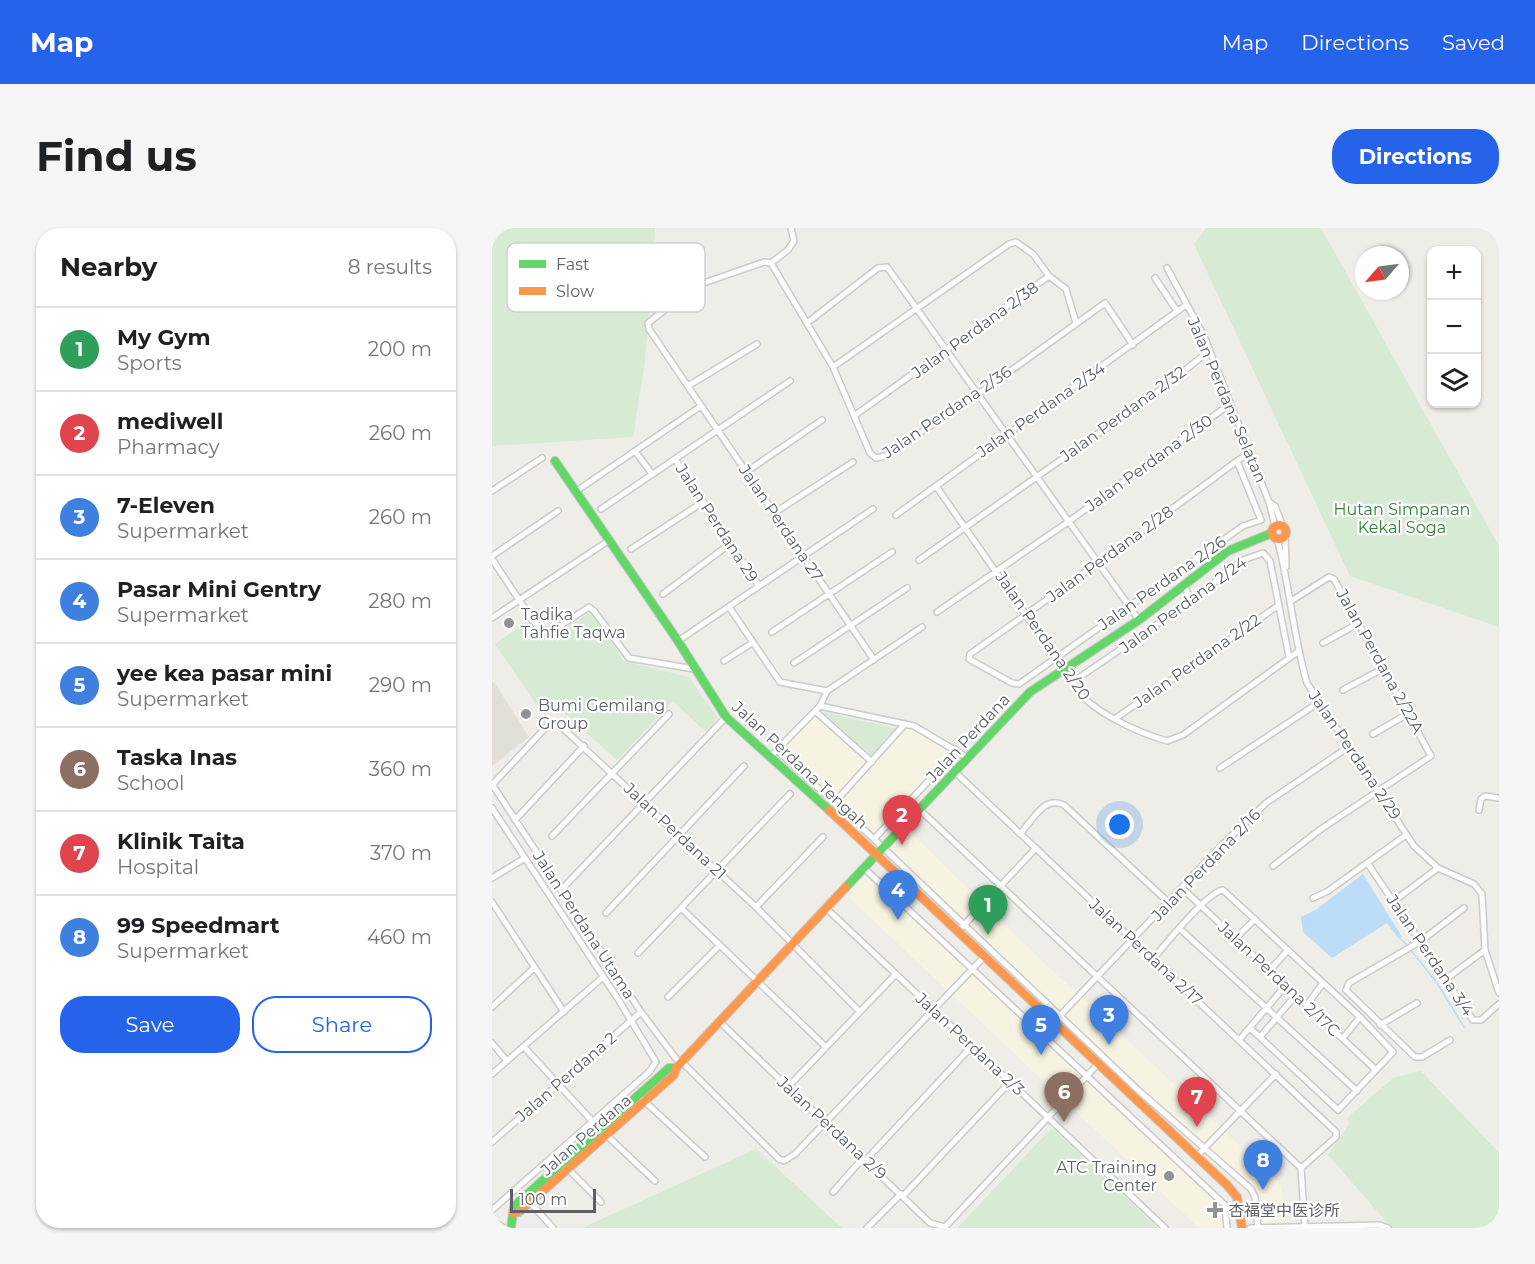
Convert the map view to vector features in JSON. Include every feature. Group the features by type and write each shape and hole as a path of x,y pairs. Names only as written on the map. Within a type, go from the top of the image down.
{"street":[{"path":"705,283 764,262 771,263 788,250 794,241 791,228"},
{"path":"833,367 901,317 1009,244 1016,242 1033,254 1049,276"},
{"name":"Jalan Perdana 2/36","path":"771,263 833,367 870,453 879,459 977,394 1105,303 1133,345"},
{"path":"807,323 878,268 886,267 1036,476 1066,524 1138,620"},
{"name":"Jalan Perdana Selatan","path":"1167,268 1209,351 1269,502 1278,532"},
{"name":"Jalan Perdana 2/38","path":"854,416 1049,276 1066,289 1076,323"},
{"path":"1155,278 1177,311"},
{"name":"Jalan Perdana 2/34","path":"896,515 1186,305"},
{"name":"Jalan Perdana 27","path":"662,312 648,323 649,329 874,660"},
{"path":"688,386 757,344"},
{"name":"Jalan Perdana 2/32","path":"965,527 1164,387 1209,351"},
{"path":"601,509 790,381"},
{"name":"Jalan Perdana 2/30","path":"938,612 1066,524 1230,404"},
{"path":"575,492 701,406"},
{"path":"746,472 822,420"},
{"path":"635,451 652,474"},
{"name":"Jalan Perdana 2/28","path":"1012,683 971,661 970,654 1249,453"},
{"path":"492,491 542,458"},
{"name":"Jalan Perdana 29","path":"675,459 759,586"},
{"name":"Jalan Perdana Tengah","path":"555,461 678,641 726,717 774,753 878,856 961,929 983,958 1196,1156 1237,1197 1242,1228"},
{"name":"Jalan Perdana 2/26","path":"1012,683 1022,682 1243,526 1261,520 1238,461"},
{"path":"774,513 852,462"},
{"name":"Jalan Perdana 2/20","path":"936,486 1092,706 1157,738 1167,741 1174,739 1299,651"},
{"path":"631,549 703,502"},
{"path":"678,641 873,509"},
{"path":"558,512 492,557 519,600 544,632 554,630 589,607 594,610 629,658 694,669"},
{"path":"919,560 965,527"},
{"name":"Jalan Perdana 2/29","path":"1278,532 1299,651 1307,683 1347,748 1378,790 1406,835"},
{"name":"Jalan Perdana","path":"565,1166 608,1136 669,1068 679,1065 721,1023 1030,692 1138,620 1228,552 1278,532"},
{"path":"492,618 608,541"},
{"path":"663,594 731,543"},
{"path":"772,632 892,552"},
{"name":"Jalan Perdana 2/24","path":"1074,681 1191,601 1243,560 1263,553 1270,561 1289,657"},
{"name":"Jalan Perdana 2/22A","path":"1292,602 1331,577 1359,623 1431,756 1378,790"},
{"path":"1184,585 1191,601"},
{"path":"794,663 907,588"},
{"name":"Jalan Perdana 2/22","path":"1116,718 1279,605"},
{"path":"729,607 780,682 827,691"},
{"path":"1323,643 1359,623"},
{"path":"922,627 827,691 820,706 774,753 835,802 961,929 1251,1189 1255,1197 1258,1227"},
{"path":"724,661 752,643"},
{"path":"1343,690 1384,668"},
{"path":"1220,768 1318,703"},
{"path":"820,706 924,730 968,758"},
{"path":"815,711 872,762"},
{"path":"1372,734 1409,713"},
{"path":"552,837 669,714"},
{"path":"561,890 726,717"},
{"name":"Jalan Perdana 21","path":"492,784 553,721 584,746 756,907 860,1012"},
{"path":"835,802 905,724"},
{"path":"515,820 584,746"},
{"name":"Jalan Perdana 2/16","path":"1053,1023 1221,846 1266,803 1347,748"},
{"path":"874,839 951,757 955,749"},
{"path":"606,913 744,766"},
{"name":"Jalan Perdana 2/17","path":"954,771 1240,1039 1337,1134 1301,1168"},
{"name":"Jalan Perdana Utama","path":"492,784 641,1012 679,1065 779,1159 789,1159 935,1011 983,958"},
{"path":"1273,866 1378,790"},
{"path":"638,953 790,794"},
{"path":"1479,810 1481,799 1485,796 1499,798"},
{"path":"1020,834 1047,803 1057,801 1168,902"},
{"path":"492,808 656,1062 649,1072 594,1123 492,1210"},
{"path":"919,809 1301,1168 1305,1228"},
{"path":"1313,898 1328,891 1368,864 1406,835 1425,858 1438,868 1474,884 1482,894 1485,950 1499,993"},
{"path":"756,907 823,837"},
{"path":"961,929 1036,848"},
{"path":"492,878 525,858"},
{"name":"Jalan Perdana 3/4","path":"1368,864 1473,1020 1481,1020 1499,1004"},
{"path":"1394,901 1438,868"},
{"path":"865,869 1225,1205 1227,1228"},
{"name":"Jalan Perdana 2/17C","path":"1182,888 1376,1070"},
{"path":"1154,959 1179,928 1220,890 1255,919 1393,1050 1341,1109 1336,1109 1250,1028"},
{"path":"492,902 564,1012"},
{"path":"1450,1040 1419,1058 1380,1025 1349,994 1347,986 1421,941 1464,908"},
{"path":"682,909 826,1047"},
{"name":"Jalan Perdana 2/3","path":"827,909 1165,1228"},
{"path":"1236,938 1255,919"},
{"path":"1179,928 1357,1091"},
{"path":"668,997 720,945"},
{"path":"1270,970 1288,950"},
{"path":"1446,979 1485,950"},
{"path":"493,1003 534,968"},
{"path":"788,1088 896,974"},
{"path":"492,1074 603,977"},
{"path":"1307,1005 1323,983"},
{"path":"1240,1039 1286,985"},
{"path":"1260,1037 1296,995"},
{"path":"1380,1025 1417,1003"},
{"name":"Jalan Perdana 2","path":"492,1142 641,1012"},
{"path":"1343,1038 1360,1017"},
{"name":"Jalan Perdana 2/9","path":"721,1023 930,1223 945,1227"},
{"path":"492,1043 507,1061"},
{"path":"524,1047 594,1123"},
{"path":"833,1192 972,1047"},
{"path":"945,1227 1097,1065"},
{"path":"1196,1156 1276,1074"},
{"path":"867,1228 902,1195 1010,1082"},
{"path":"642,1099 705,1157"},
{"name":"Jalan Perdana","path":"511,1228 513,1208 565,1166 601,1130 642,1099"},
{"path":"601,1130 655,1181"},
{"path":"565,1166 602,1202"},
{"path":"527,1199 553,1228"},
{"path":"492,1221 504,1228"},
{"path":"1250,1228 1380,1225 1388,1228"}],"shaded area":[{"path":"494,682 529,737 492,766 492,683"},
{"path":"815,709 871,759 904,722 926,729 958,748 952,759 874,842 774,750"},
{"path":"902,824 1036,955 1279,1182 1283,1194 1284,1228 1255,1228 1249,1191 1055,1014 880,848"},
{"path":"864,865 1226,1204 1230,1228 1199,1228 841,890"}],"green space":[{"path":"492,228 655,228 654,243 507,243 507,312 649,312 645,362 633,437 492,446"},
{"name":"Hutan Simpanan Kekal Soga","path":"1206,228 1321,228 1355,289 1355,300 1361,300 1499,546 1499,627 1350,576 1194,244"},
{"path":"591,611 624,661 689,677 717,717 707,733 673,701 617,760 553,703 542,713 495,644 529,620 542,635 558,636"},
{"path":"823,712 898,729 872,756"},
{"path":"1421,1071 1499,1153 1499,1228 1392,1228 1328,1155 1349,1124 1347,1118 1393,1078"},
{"path":"1052,1128 1158,1228 957,1228"},
{"path":"756,1149 842,1228 582,1228"}],"water":[{"path":"1363,874 1402,937 1399,939 1387,923 1332,958 1303,932 1301,917 1317,909"}],"waterway":[{"path":"1400,938 1407,945"},
{"path":"1410,949 1437,983 1464,1027"}],"traffic: fast":[{"path":"555,461 678,641 726,717 829,810"},
{"path":"846,887 1030,692 1139,620 1228,551 1272,533"},
{"path":"511,1228 514,1206 669,1068 676,1068"}],"traffic: slow":[{"path":"1279,525 1284,527 1286,532 1284,537 1279,539 1274,537 1272,532 1274,527 1279,525"},
{"path":"829,810 1227,1185 1237,1197 1242,1228"},
{"path":"513,1213 519,1212 674,1075 676,1068 846,887"}],"place":[{"name":"Tadika Tahfie Taqwa","path":"509,623"},
{"name":"Bumi Gemilang Group","path":"526,714"},
{"name":"mediwell","path":"902,845"},
{"name":"Pasar Mini Gentry","path":"898,920"},
{"name":"My Gym","path":"988,935"},
{"name":"7-Eleven","path":"1109,1045"},
{"name":"yee kea pasar mini","path":"1041,1055"},
{"name":"Taska Inas","path":"1064,1122"},
{"name":"Klinik Taita","path":"1197,1127"},
{"name":"ATC Training Center","path":"1169,1176"},
{"name":"99 Speedmart","path":"1263,1190"},
{"name":"杏福堂中医诊所","path":"1215,1210"}]}
